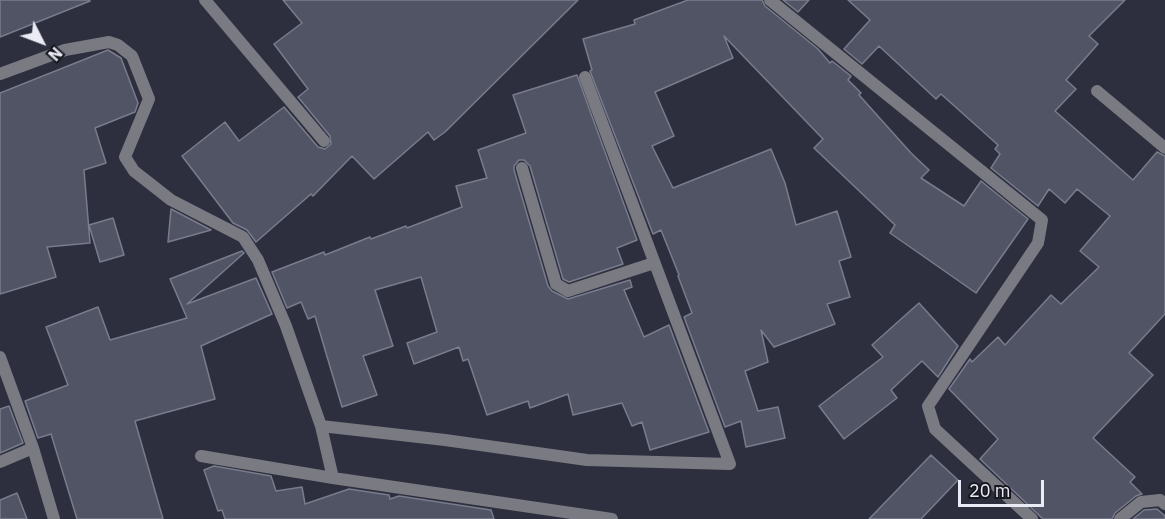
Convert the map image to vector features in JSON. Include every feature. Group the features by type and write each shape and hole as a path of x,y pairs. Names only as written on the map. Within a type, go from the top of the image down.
{"street":[{"path":"205,0 324,141"},
{"path":"770,0 1042,220 1038,243 928,406 935,429 1032,519"},
{"path":"0,74 65,51 109,42 118,45 132,56 149,99 125,157 134,171 171,200 243,237 258,260 286,326 321,426 333,478"},
{"path":"321,426 445,440 587,460 730,464 585,77"},
{"path":"1097,91 1165,148"},
{"path":"522,168 556,284 568,291 654,263"},
{"path":"0,357 33,448 54,519"},
{"path":"0,462 33,448"},
{"path":"201,456 612,519"},
{"path":"1120,519 1141,502 1160,500 1165,504"}],"building":[{"path":"0,0 89,0 90,1 0,37"},
{"path":"283,0 578,0 445,132 434,140 428,132 374,179 352,156 313,196 311,194 256,242 247,230 233,223 182,156 225,122 239,141 284,107 318,147 325,149 331,144 330,136 298,97 308,89 274,44 302,23"},
{"path":"688,0 762,0 765,6 818,49 830,63 832,61 851,76 848,80 861,93 859,95 929,170 921,178 964,206 981,181 1028,219 976,293 890,233 895,225 814,148 823,139 724,36 733,58 655,92 674,136 652,146 673,188 771,149 785,183 796,225 837,211 851,257 839,261 850,297 827,304 835,324 774,347 761,330 768,362 745,371 758,411 778,407 785,438 746,447 741,421 725,427 684,317 692,313 679,275 661,230 653,234 590,71 592,70 583,39 635,24 634,20"},
{"path":"783,0 809,0 798,12"},
{"path":"848,0 1125,0 1089,36 1098,44 1066,80 1076,89 1055,111 1133,180 1157,152 1165,156 1165,314 1129,353 1153,375 1093,438 1135,477 1130,482 1142,494 1136,496 1115,513 1112,519 1043,519 980,459 998,439 949,389 970,359 972,362 998,337 1005,345 1051,295 1061,304 1099,267 1080,251 1110,216 1077,189 1065,203 1049,189 1038,206 991,168 1000,154 995,149 998,145 941,94 936,99 879,46 862,64 844,49 870,20"},
{"path":"108,50 121,58 138,103 135,112 95,128 106,163 84,170 90,243 47,247 56,277 0,294 0,93"},
{"path":"577,75 637,240 617,248 623,264 569,282 563,279 530,166 524,160 519,160 514,170 548,286 552,291 568,299 630,280 632,287 624,290 644,337 669,325 709,432 650,450 642,422 632,426 622,403 573,415 568,394 530,408 528,401 487,415 468,359 463,361 459,347 414,364 407,343 437,332 421,277 375,290 393,346 363,356 377,395 342,407 315,316 308,319 301,302 287,308 272,272 324,252 325,255 370,237 371,239 406,226 407,228 462,207 456,186 487,178 478,150 526,133 513,95"},
{"path":"171,209 211,230 168,242"},
{"path":"113,218 124,255 100,262 89,225"},
{"path":"242,251 244,253 187,304 256,278 272,314 201,346 215,399 135,421 163,519 77,519 51,434 38,438 25,401 68,385 46,327 98,307 110,340 187,318 170,279"},
{"path":"919,303 958,346 938,377 922,361 891,390 897,398 844,439 819,406 883,357 872,345"},
{"path":"9,406 23,443 0,453 0,409"},
{"path":"931,455 958,480 921,519 869,519"},
{"path":"214,466 271,476 276,491 302,487 305,504 349,489 389,495 390,499 399,496 491,510 494,519 225,519 222,510 218,511 204,470"},
{"path":"17,493 27,519 0,519 0,500"},
{"path":"1157,509 1165,516 1165,519 1133,519 1144,510"}]}
